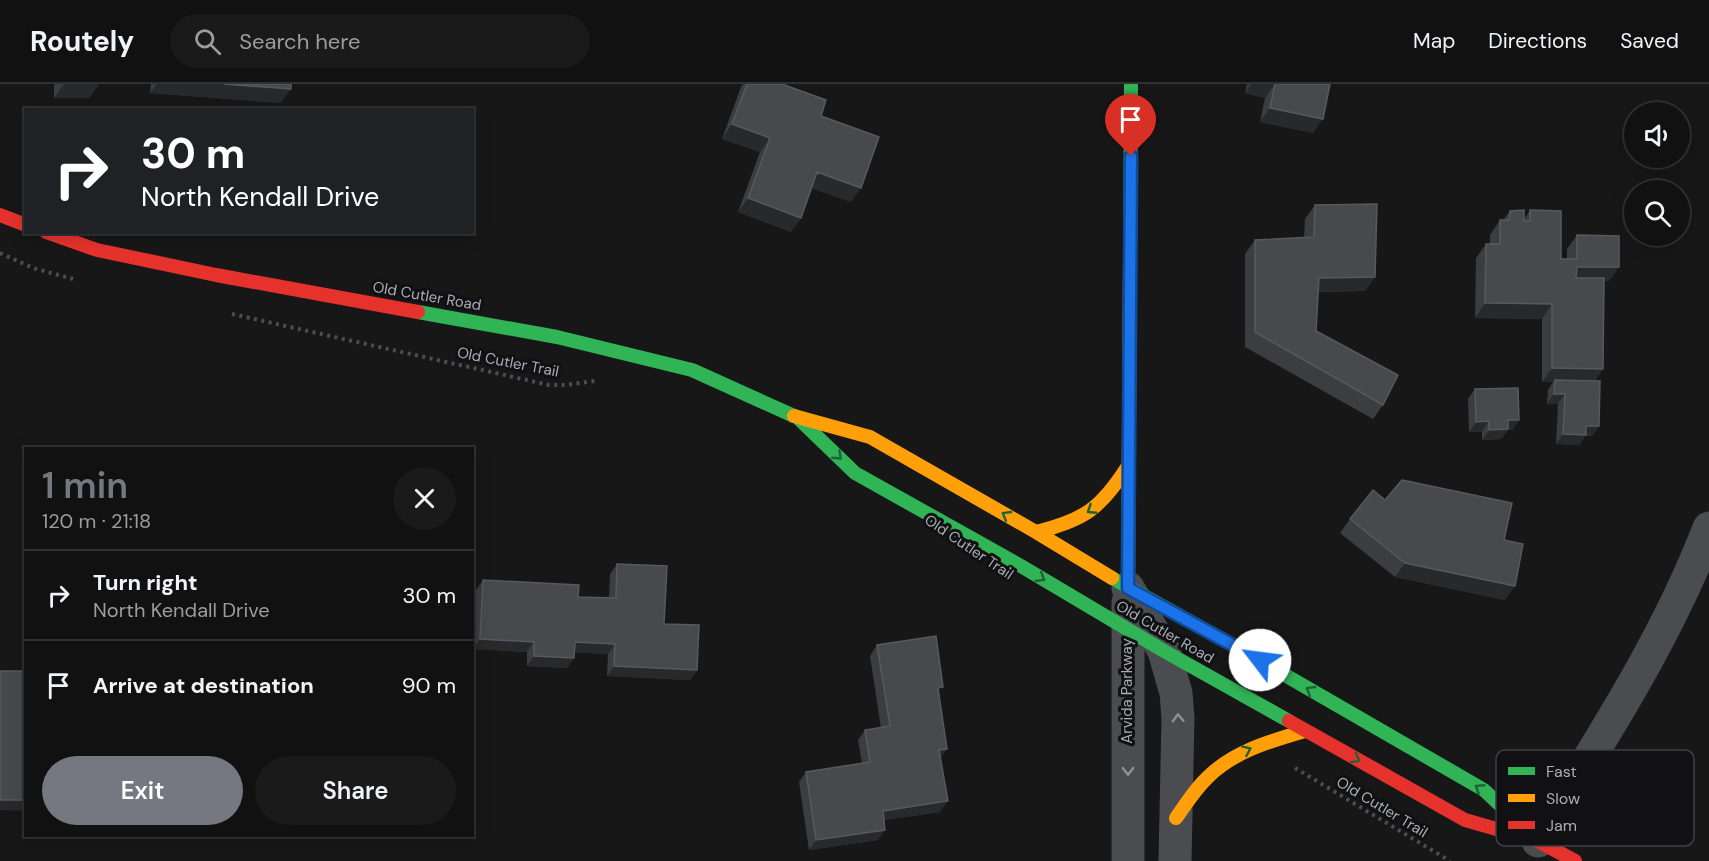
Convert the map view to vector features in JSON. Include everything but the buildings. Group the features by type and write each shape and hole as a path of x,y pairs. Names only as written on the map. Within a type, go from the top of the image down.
{"main road":[{"path":"1128,588 1131,84"},
{"path":"0,215 24,224"},
{"name":"Old Cutler Road","path":"52,234 97,250 216,275 569,339 692,370 795,416 870,437 1036,532 1128,588 1240,648 1484,790 1496,801"},
{"name":"Old Cutler Road","path":"795,416 855,473 1021,566 1164,651 1465,820 1496,829"},
{"path":"1036,532 1066,524 1098,506 1128,466"},
{"path":"1176,818 1198,786 1225,762 1240,752 1258,745 1305,731"},
{"name":"Old Cutler Road","path":"1547,846 1575,861"}],"street":[{"path":"1593,750 1651,655 1687,582 1709,528"},
{"name":"Arvida Parkway","path":"1128,588 1128,861"},
{"name":"Arvida Parkway","path":"1128,588 1164,651 1176,693 1178,718 1175,861"}],"path":[{"path":"0,253 33,268 75,280"},
{"name":"Old Cutler Trail","path":"225,313 549,385 565,386 603,380"},
{"name":"Old Cutler Trail","path":"1291,766 1450,861"}],"traffic: fast":[{"path":"1130,259 1131,84"},
{"path":"418,312 557,337 692,370 794,416"},
{"path":"799,419 855,473 1289,721"},
{"path":"1112,578 1484,790 1496,801"}],"traffic: slow":[{"path":"1128,588 1130,259"},
{"path":"794,416 870,437 1112,578"},
{"path":"1036,532 1067,523 1090,510 1109,492 1128,466"},
{"path":"1176,818 1203,782 1229,760 1254,748 1305,731"}],"traffic: jam":[{"path":"0,215 24,224"},
{"path":"52,234 97,250 216,275 418,312"},
{"path":"1289,721 1465,820 1496,829"},
{"path":"1547,846 1575,861"}],"route":[{"path":"1131,156 1128,588 1260,660"}]}
